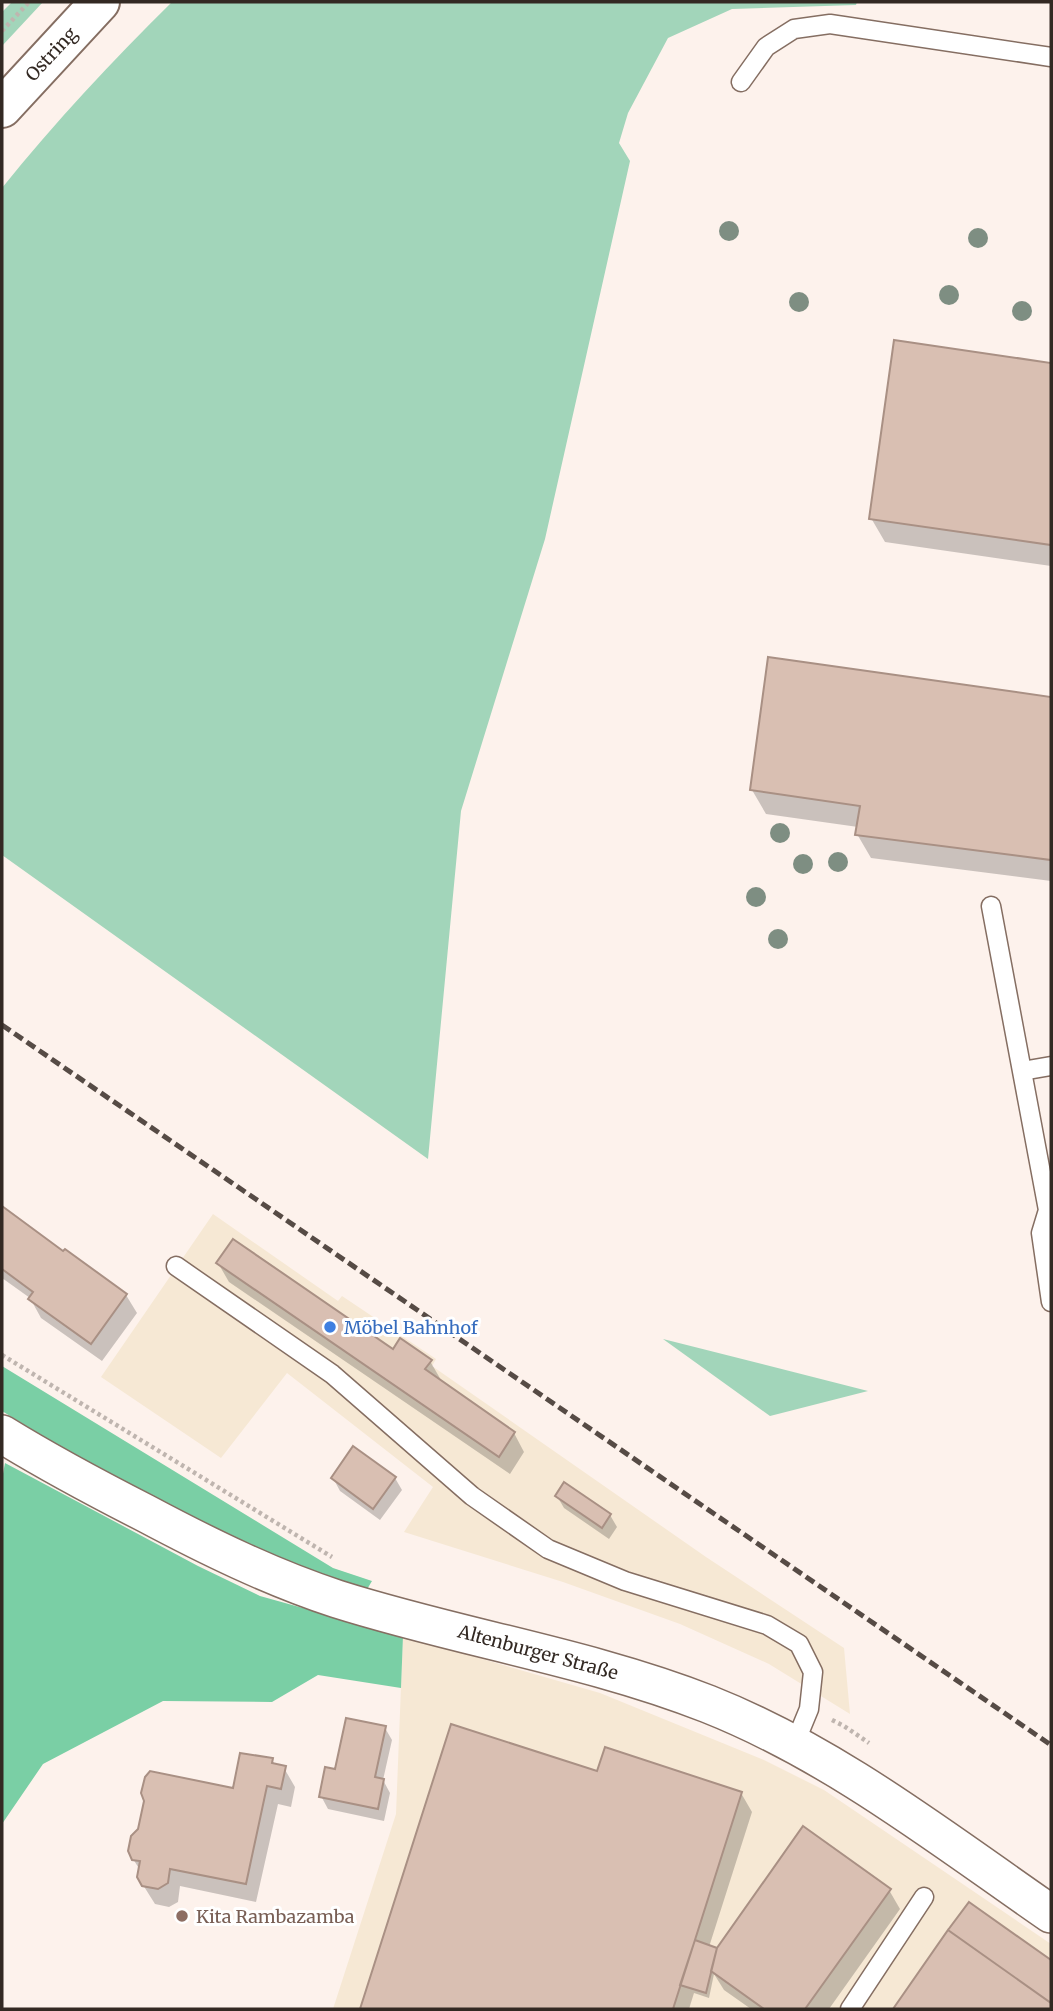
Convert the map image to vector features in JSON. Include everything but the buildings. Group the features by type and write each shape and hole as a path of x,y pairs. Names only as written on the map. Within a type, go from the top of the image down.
{"main road":[{"name":"Ostring","path":"2,107 100,2"}],"street":[{"name":"Altenburger Straße","path":"2,1434 64,1471 206,1546 269,1574 370,1609 638,1679 710,1705 795,1743 874,1791 1051,1914"}],"lane":[{"path":"741,82 766,47 794,29 830,24 1051,57"},
{"path":"991,906 1048,1210 1046,1232 1051,1301"},
{"path":"1022,1071 1051,1066"},
{"path":"176,1266 332,1374 472,1496 548,1549 625,1581 767,1625 799,1644 813,1672 809,1709 795,1743"},
{"path":"850,2009 924,1897"}],"path":[{"path":"2,31 29,2"}],"shaded area":[{"path":"213,1214 338,1301 342,1296 436,1359 432,1366 706,1557 844,1648 850,1714 769,1664 680,1624 563,1582 404,1532 433,1487 287,1373 221,1458 101,1377"},
{"path":"403,1636 600,1693 764,1760 824,1790 1051,1944 1051,2009 333,2009 396,1814"}],"green space":[{"path":"12,2 43,2 2,46 2,12"},
{"path":"172,2 857,2 856,5 732,9 668,38 628,113 619,143 630,161 545,539 461,811 428,1159 2,855 2,188 84,92"},
{"path":"663,1339 868,1391 770,1416"},
{"path":"2,1366 333,1568 372,1581 366,1591 263,1554 59,1446 2,1411"},
{"path":"5,1463 260,1596 403,1636 401,1688 318,1675 272,1702 163,1701 43,1764 2,1824 2,1479"}],"railway":[{"path":"2,1025 1051,1745"}],"place":[{"name":"Möbel Bahnhof","path":"330,1327"},
{"name":"Kita Rambazamba","path":"182,1916"}]}
